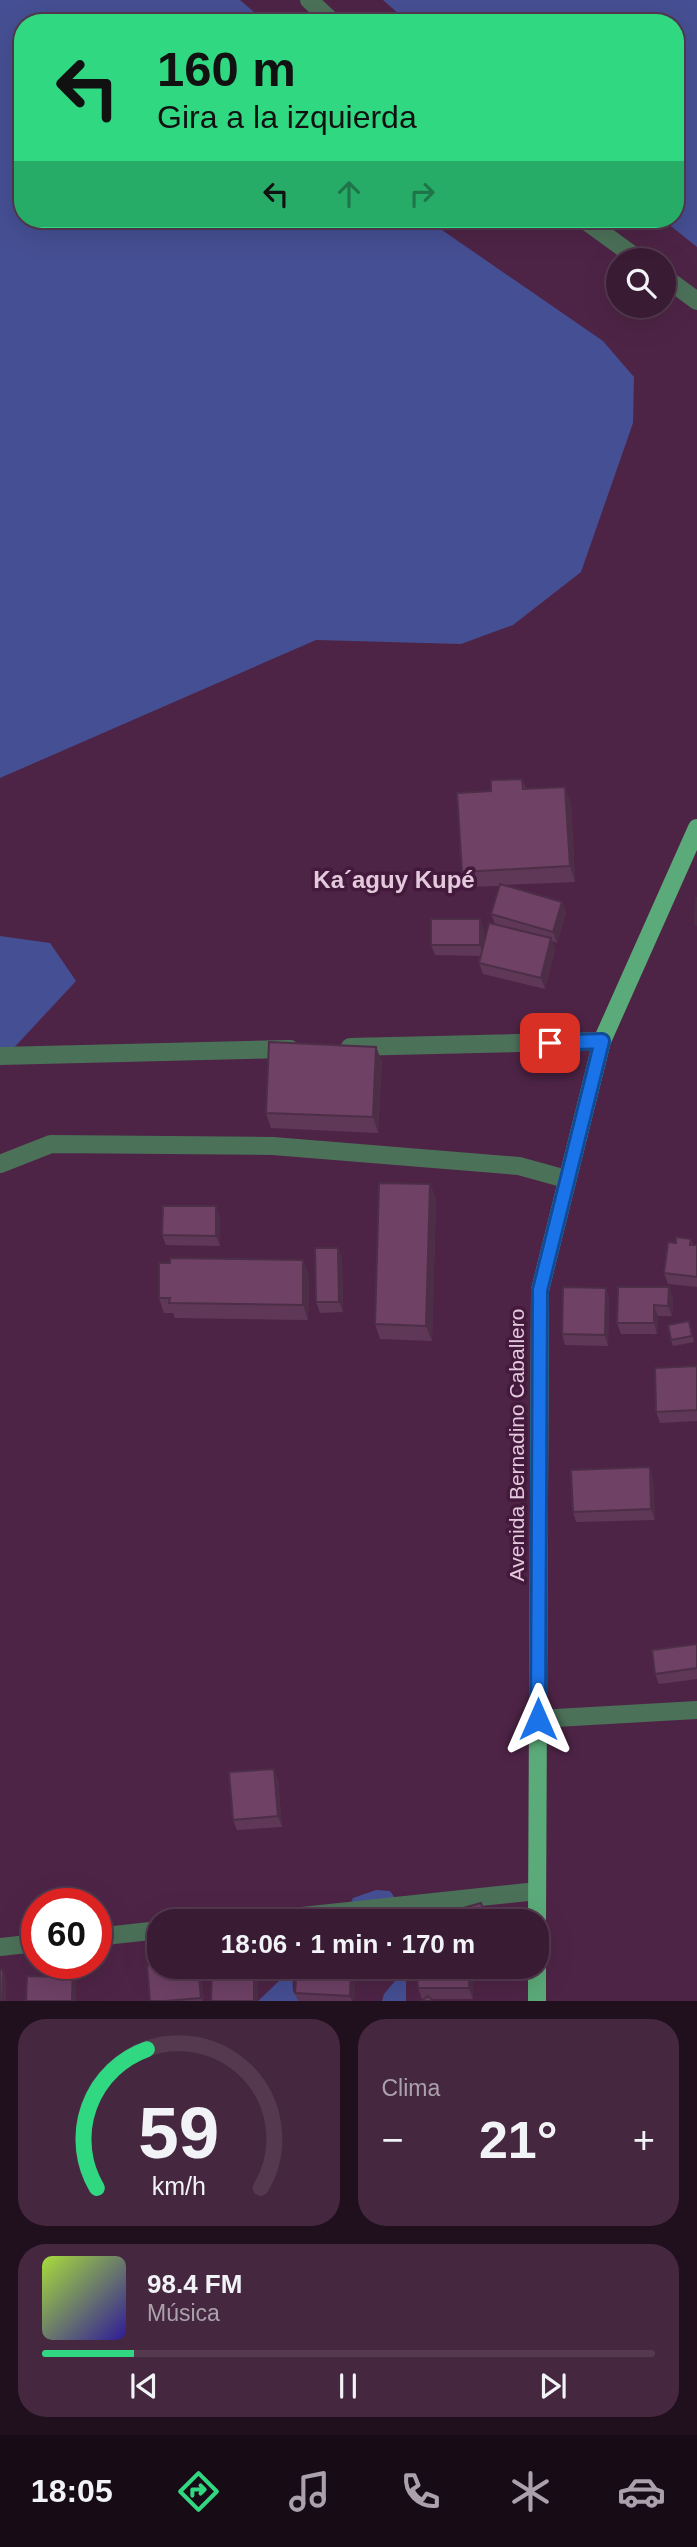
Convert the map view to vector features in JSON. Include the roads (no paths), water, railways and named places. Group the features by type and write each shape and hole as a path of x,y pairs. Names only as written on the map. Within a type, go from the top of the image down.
{"main road":[{"name":"Avenida Bernadino Caballero","path":"537,1909 540,1290 602,1041 697,828"},
{"path":"537,1979 537,2001"}],"street":[{"path":"310,0 325,14"},
{"path":"596,228 624,248"},
{"path":"676,286 697,301"},
{"path":"330,1048 602,1041"},
{"path":"0,1056 303,1048"},
{"path":"0,1164 51,1144 273,1146 519,1166 566,1179"},
{"path":"538,1719 697,1710"},
{"path":"367,1909 537,1891"},
{"path":"112,1935 147,1931"},
{"path":"0,1947 21,1945"}],"district":[{"name":"Ka´aguy Kupé","path":"394,879"}]}
